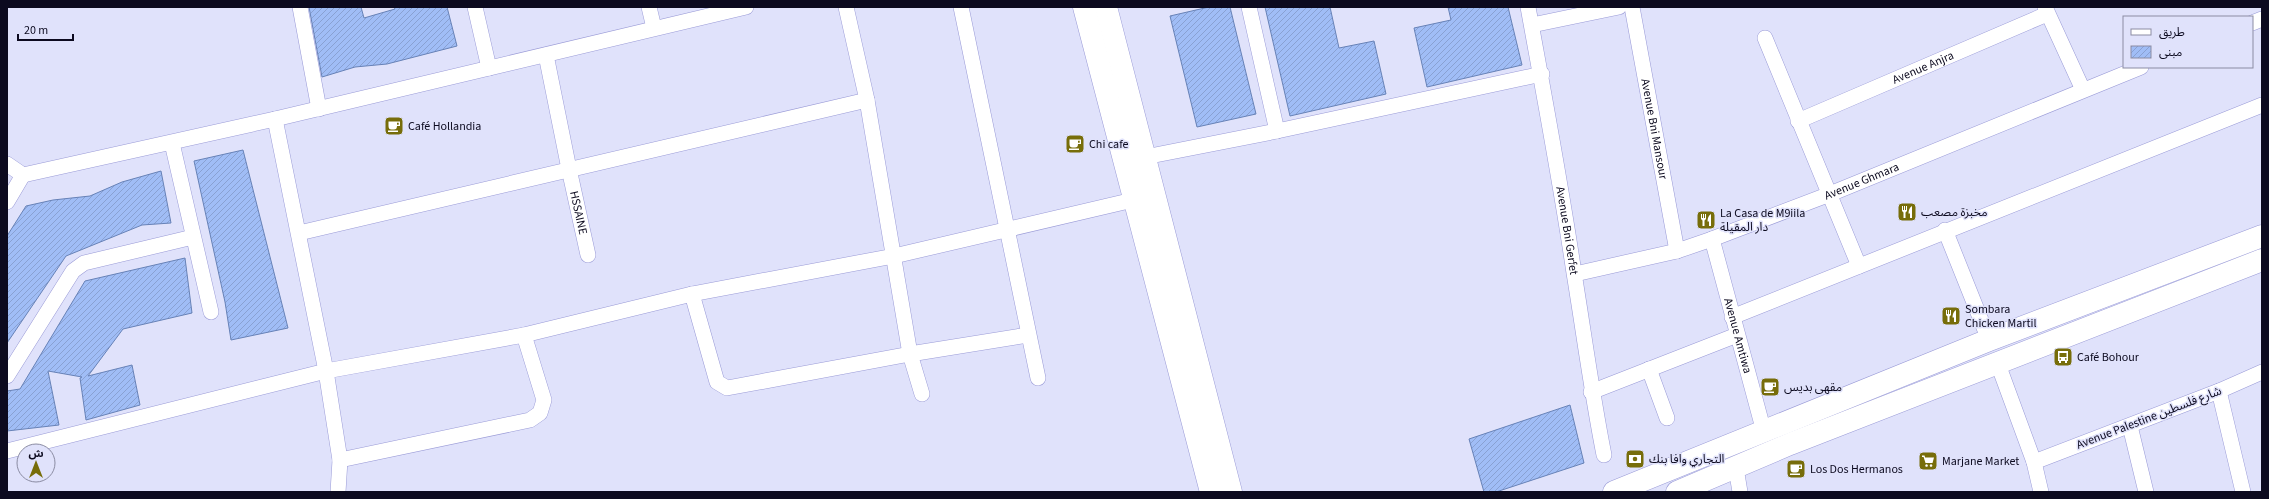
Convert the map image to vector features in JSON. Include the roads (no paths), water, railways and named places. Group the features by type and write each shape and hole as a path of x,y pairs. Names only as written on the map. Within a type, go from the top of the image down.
{"main road":[{"path":"1084,7 1133,200 1211,492"},
{"path":"1106,7 1231,492"},
{"path":"1614,492 1989,340 2262,236"},
{"path":"1677,492 1790,444 2262,260"}],"street":[{"path":"300,7 319,109"},
{"path":"475,7 489,68"},
{"path":"649,7 654,28"},
{"path":"7,164 23,175 319,109 746,7"},
{"path":"846,7 867,100 910,354 922,394"},
{"path":"961,7 1038,378"},
{"path":"1249,7 1277,131"},
{"name":"Avenue Bni Gerfet","path":"1528,7 1542,74 1575,274 1591,392 1604,455"},
{"path":"1532,25 1619,7"},
{"name":"Avenue Bni Mansour","path":"1632,7 1677,251"},
{"path":"2046,11 2083,90"},
{"name":"Avenue Anjra","path":"1798,121 2046,11"},
{"path":"1765,38 1859,266"},
{"name":"HSSAINE","path":"546,55 588,255"},
{"name":"Avenue Ghmara","path":"1575,274 1677,251 1712,239 1830,194 2138,68"},
{"path":"1145,157 1277,131 1542,74"},
{"path":"299,233 867,100"},
{"path":"1732,317 1945,230 2262,105"},
{"path":"275,119 326,371 340,460 338,492"},
{"path":"172,143 211,312"},
{"path":"7,202 23,175"},
{"path":"7,451 326,371 524,335 692,294 894,256 1133,200"},
{"path":"1945,230 1989,340"},
{"path":"7,376 73,270 84,263 193,237"},
{"name":"Avenue Amtiwa","path":"1712,239 1764,432"},
{"path":"692,294 717,382 727,388 910,354 1028,335"},
{"path":"340,460 530,420 535,417 540,413 544,400 524,335"},
{"path":"1591,392 1737,335"},
{"path":"1998,364 2034,462 2041,492"},
{"path":"1649,369 1668,418"},
{"name":"Avenue Palestine شارع فلسطين","path":"2034,462 2219,391 2262,372"},
{"path":"2219,391 2243,492"},
{"path":"2130,426 2146,492"},
{"path":"1736,468 1740,492"}],"place":[{"name":"Café Hollandia","path":"394,126"},
{"name":"Chi cafe","path":"1075,144"},
{"name":"مخبزة مصعب","path":"1907,212"},
{"name":"La Casa de M9iila دار المقيلة","path":"1706,220"},
{"name":"Sombara Chicken Martil","path":"1951,316"},
{"name":"Café Bohour","path":"2063,357"},
{"name":"مقهى بديس","path":"1770,387"},
{"name":"التجاري وافا بنك","path":"1635,459"},
{"name":"Marjane Market","path":"1928,461"},
{"name":"Los Dos Hermanos","path":"1796,469"}]}
